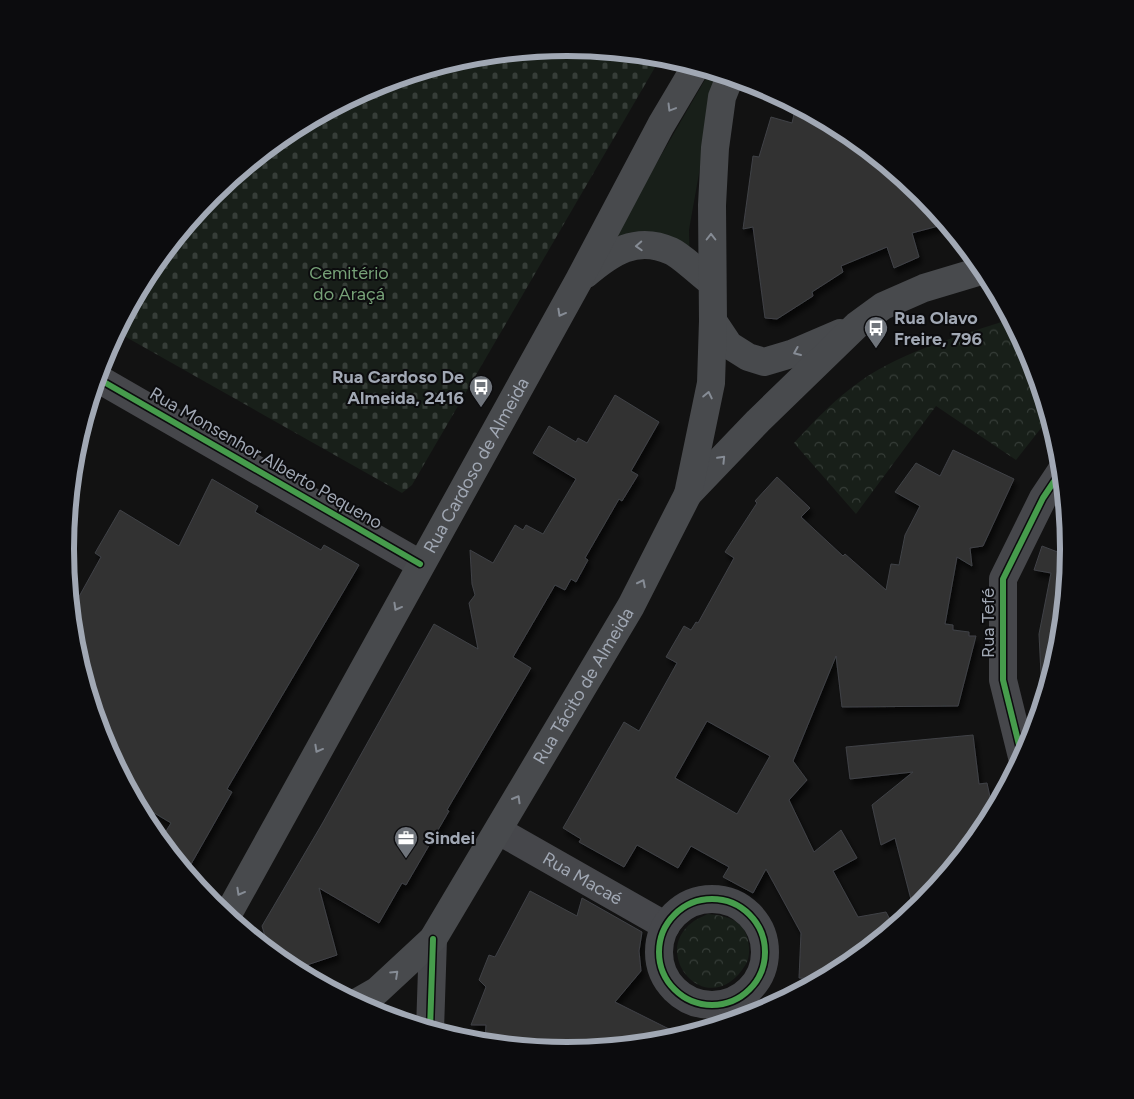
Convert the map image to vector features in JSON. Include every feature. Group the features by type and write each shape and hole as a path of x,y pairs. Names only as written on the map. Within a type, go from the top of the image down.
{"main road":[{"name":"Rua Cardoso de Almeida","path":"230,909 579,280 661,125 692,72"},
{"path":"728,83 722,98 715,148 711,282 713,321 729,344 748,357 764,362 791,354 857,325"},
{"path":"579,280 610,254 638,245 654,246 672,251 711,282"},
{"path":"688,494 758,421 857,325 883,306 924,288 975,273"},
{"name":"Rua Tácito de Almeida","path":"364,998 376,991 433,939 631,606 688,494 711,383 713,321"}],"street":[{"name":"Rua Monsenhor Alberto Pequeno","path":"103,382 420,564"},
{"name":"Rua Tefé","path":"1019,746 1003,680 1003,579 1043,498 1055,480"},
{"name":"Rua Macaé","path":"498,831 666,926"},
{"path":"430,1023 433,939"}],"green space":[{"name":"Cemitério do Araçá","path":"567,56 631,60 656,65 412,485 402,493 123,335 140,303 176,249 218,201 267,158 293,139 349,107 408,82 439,73 503,60"},
{"path":"707,76 719,80 714,89 689,230 690,265 605,252"},
{"path":"1004,321 1023,361 1044,425 1016,460 936,406 856,514 794,443 835,402 862,380 896,360"},
{"path":"708,914 729,918 737,922 746,933 749,949 746,964 730,982 713,988 698,984 685,974 678,959 678,942 687,927"}],"building":[{"path":"795,112 841,139 892,179 939,226 912,233 919,257 894,268 887,247 841,266 843,272 812,292 813,296 777,319 765,318 753,227 743,229 753,156 759,157 771,117 792,123"},
{"path":"615,395 659,422 631,471 638,475 622,501 619,499 585,558 588,560 576,582 571,579 565,590 555,585 513,657 531,668 451,803 447,810 449,811 406,885 402,883 379,923 319,888 337,955 303,966 264,938 262,926 322,824 434,624 478,649 469,603 475,595 472,584 470,550 493,563 515,525 523,530 526,525 543,534 576,479 533,453 549,426 576,442 578,438 587,443"},
{"path":"953,450 1014,479 983,546 970,548 972,566 957,557 945,624 953,625 953,630 969,632 969,636 976,636 958,706 842,707 836,656 793,761 807,780 789,800 814,852 841,830 857,858 833,871 858,917 886,912 891,921 841,960 814,977 799,978 801,933 766,869 753,893 723,877 729,867 691,846 678,868 637,845 624,867 579,842 581,839 563,828 624,722 639,731 677,663 666,657 684,626 691,630 696,622 698,623 734,558 725,552 757,503 755,501 777,477 810,508 801,517 843,556 845,554 886,590 891,564 899,565 905,535 920,506 895,492 916,463 940,476","holes":["707,721 770,756 737,814 675,778"]},
{"path":"212,479 258,506 255,512 321,550 324,545 359,565 227,789 232,792 189,867 164,834 171,823 148,809 111,738 100,708 83,646 77,601 101,557 95,553 120,510 179,546"},
{"path":"1042,546 1060,553 1056,614 1051,646 1041,682 1039,634 1051,573 1034,570"},
{"path":"973,735 979,784 987,783 991,801 958,850 938,875 912,902 895,838 881,845 872,805 913,772 850,779 846,747"},
{"path":"530,891 577,916 582,898 642,932 639,951 641,971 615,1002 673,1031 631,1039 568,1043 535,1042 485,1036 486,1025 471,1025 486,987 479,980 489,955 495,957"}],"cycle path":[{"path":"103,382 420,564"},
{"path":"1019,746 1003,680 1003,579 1043,498 1055,480"},
{"path":"712,899 732,903 749,915 761,932 765,952 761,972 749,989 732,1001 712,1005 692,1001 675,989 663,972 659,952 663,932 675,915 692,903 712,899"},
{"path":"430,1023 433,939"}],"place":[{"name":"Rua Olavo Freire, 796","path":"876,349"},
{"name":"Rua Cardoso De Almeida, 2416","path":"481,408"},
{"name":"Sindei","path":"406,859"}]}
